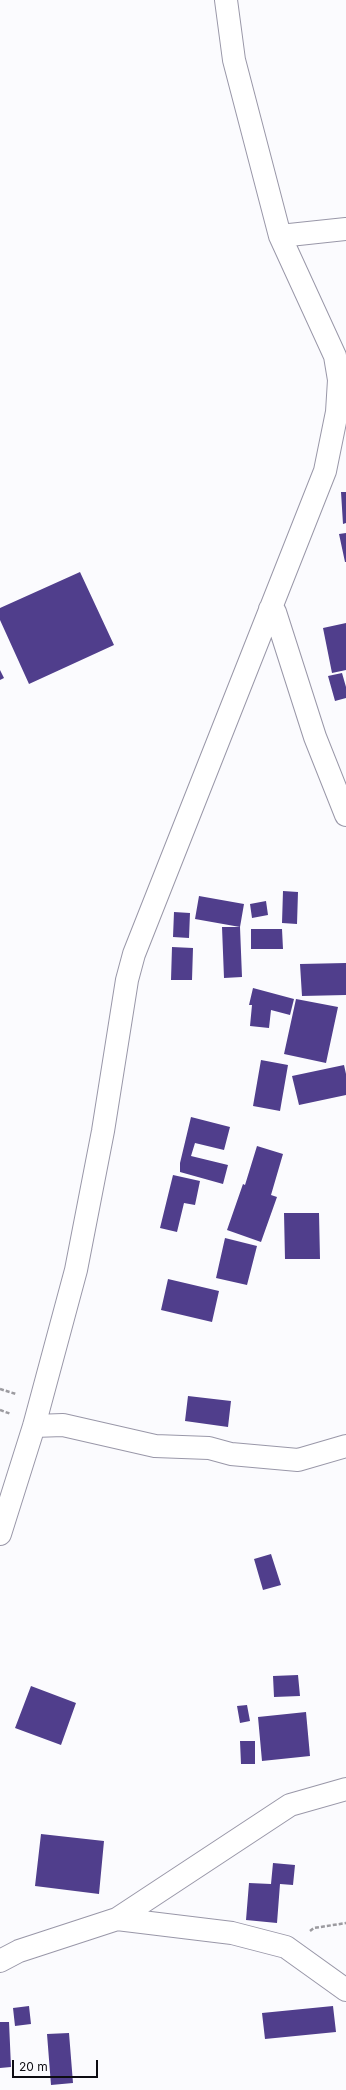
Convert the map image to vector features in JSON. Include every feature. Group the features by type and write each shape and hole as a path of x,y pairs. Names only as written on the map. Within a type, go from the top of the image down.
{"street":[{"path":"0,1534 34,1426 76,1270 103,1131 127,980 134,954 325,471 334,434 339,380 335,356 280,236 234,60 226,0"},
{"path":"280,236 346,229"},
{"path":"270,609 275,612 315,738 346,815"},
{"path":"34,1426 63,1425 155,1446 209,1448 231,1454 298,1460 346,1446"},
{"path":"0,1961 19,1951 117,1919 290,1805 346,1789"},
{"path":"117,1919 232,1933 286,1947 346,1990"}],"path":[{"path":"286,1947 314,1928 346,1923"}],"building":[{"path":"341,492 346,492 346,523 343,524"},
{"path":"346,533 346,562 345,562 339,534"},
{"path":"80,572 114,645 29,684 0,620 0,608"},
{"path":"346,623 346,670 332,673 323,628"},
{"path":"0,670 4,678 0,680"},
{"path":"342,673 346,687 346,698 335,701 328,676"},
{"path":"283,891 298,892 297,924 282,923"},
{"path":"199,896 244,904 240,927 195,919"},
{"path":"266,901 268,915 252,918 250,904"},
{"path":"174,912 190,913 189,938 173,937"},
{"path":"222,927 240,927 242,977 224,978"},
{"path":"251,929 282,929 283,949 251,949"},
{"path":"172,947 193,948 192,980 171,980"},
{"path":"346,963 346,995 302,996 300,964"},
{"path":"253,988 294,999 290,1015 271,1010 269,1028 250,1026 252,1005 249,1005"},
{"path":"296,999 338,1007 326,1063 284,1054"},
{"path":"261,1060 288,1065 280,1111 253,1106"},
{"path":"344,1065 346,1074 346,1095 299,1105 292,1076"},
{"path":"191,1117 230,1127 224,1150 195,1143 191,1156 228,1165 223,1184 180,1172 180,1163"},
{"path":"257,1146 283,1154 271,1195 277,1197 261,1242 227,1230 243,1184 245,1185"},
{"path":"173,1175 200,1181 195,1205 184,1203 177,1232 160,1228"},
{"path":"284,1213 319,1213 320,1259 285,1259"},
{"path":"225,1238 257,1246 247,1285 216,1278"},
{"path":"168,1279 219,1291 212,1322 161,1310"},
{"path":"188,1396 231,1401 228,1427 185,1421"},
{"path":"271,1554 281,1585 263,1590 254,1559"},
{"path":"298,1675 300,1696 274,1697 273,1676"},
{"path":"31,1686 76,1703 61,1745 15,1728"},
{"path":"247,1705 250,1721 240,1723 237,1706"},
{"path":"306,1712 310,1756 262,1761 258,1717"},
{"path":"240,1741 255,1741 255,1764 241,1764"},
{"path":"41,1834 104,1841 99,1894 35,1886"},
{"path":"273,1863 295,1865 293,1885 280,1884 277,1923 246,1920 249,1883 271,1884"},
{"path":"29,2006 31,2024 15,2026 13,2008"},
{"path":"333,2006 336,2032 265,2039 262,2013"},
{"path":"0,2022 9,2022 11,2067 0,2068"},
{"path":"69,2033 73,2083 51,2085 47,2034"}]}
